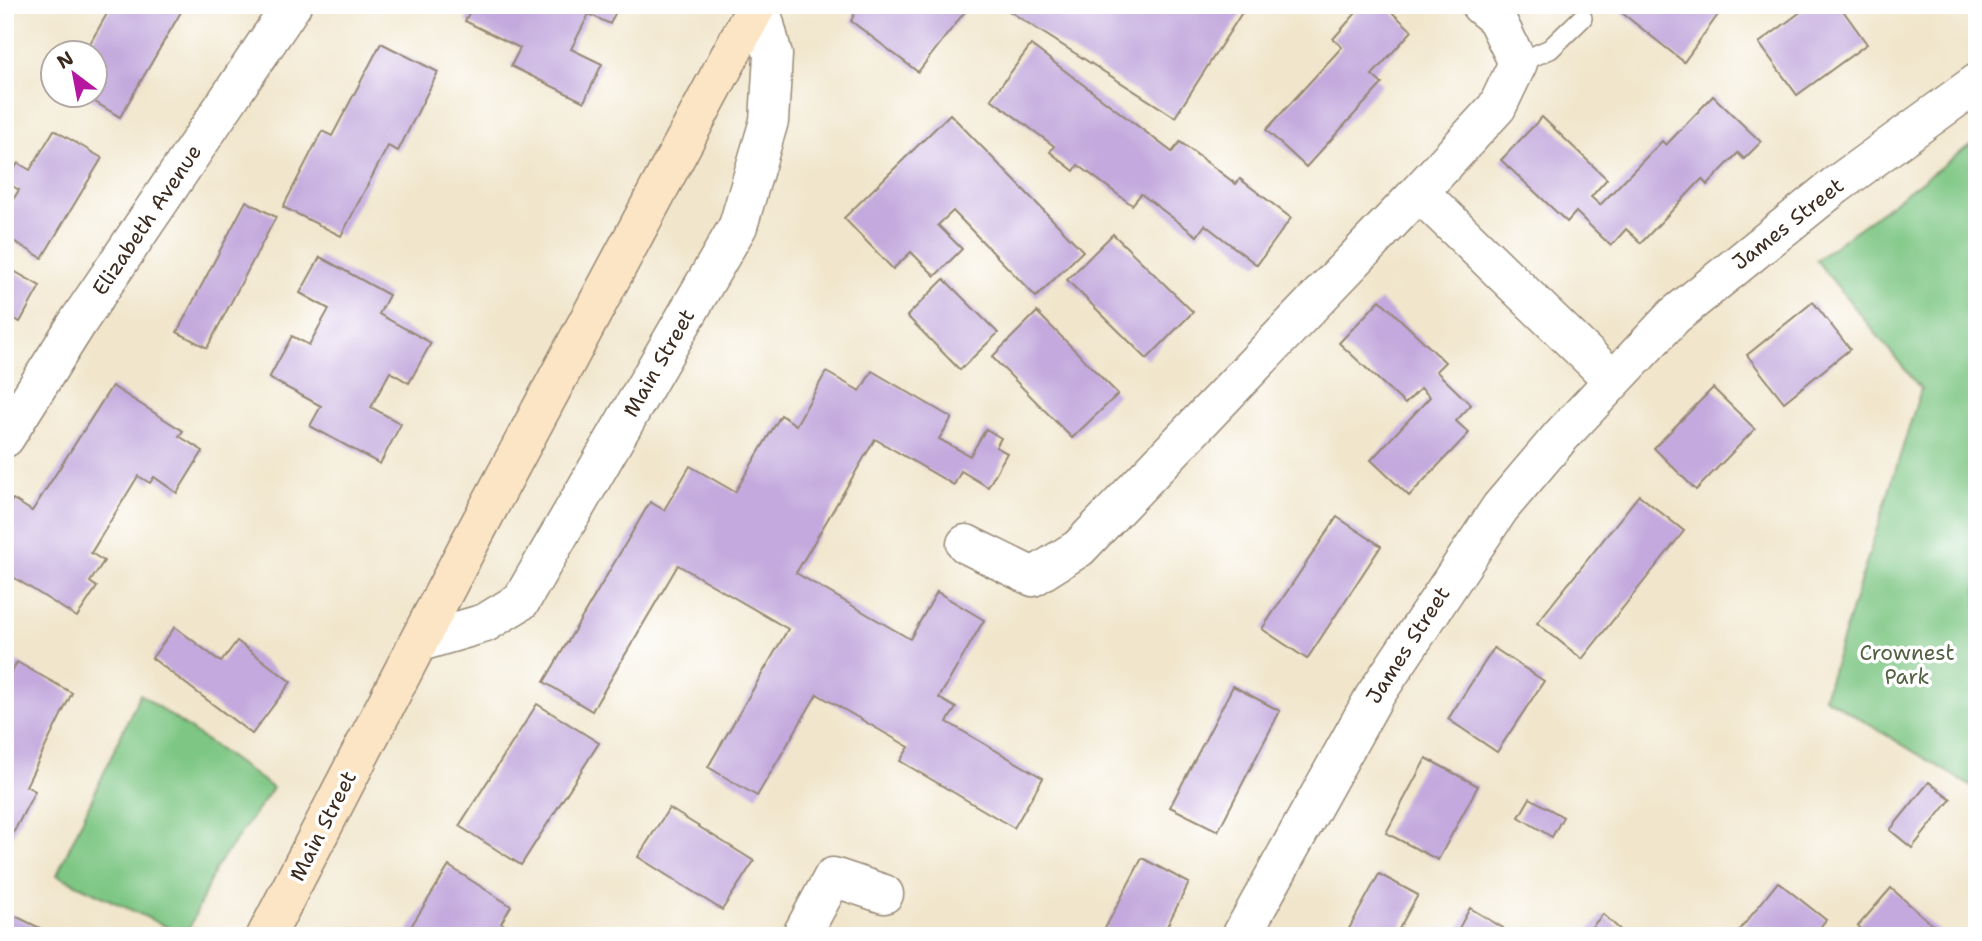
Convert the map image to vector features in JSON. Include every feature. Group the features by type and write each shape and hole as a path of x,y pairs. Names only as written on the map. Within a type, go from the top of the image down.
{"main road":[{"name":"Main Street","path":"266,936 758,5"}],"street":[{"name":"Elizabeth Avenue","path":"5,438 86,311 292,5"},
{"name":"Main Street","path":"420,642 485,623 521,601 738,226 769,121 773,55 758,5"},
{"path":"966,544 1033,577 1079,548 1419,192 1497,107 1518,64 1496,18 1480,5"},
{"name":"James Street","path":"1241,936 1374,697 1500,508 1612,379 1674,316 1835,186 1977,83"},
{"path":"1419,192 1612,379"},
{"path":"801,936 833,877 884,894"}],"lane":[{"path":"1518,64 1550,49 1582,18"}],"green space":[{"name":"Crownest Park","path":"1977,140 1977,790 1824,697 1921,389 1816,260"},
{"path":"140,694 273,788 215,869 186,936 57,875"}],"building":[{"path":"112,5 185,5 120,117 105,108 108,108 108,38 93,38"},
{"path":"473,5 619,5 610,24 589,14 571,49 602,64 584,102 511,66 520,48 465,21"},
{"path":"858,5 970,5 918,72 851,21"},
{"path":"1013,5 1089,5 1104,15 1111,5 1235,5 1243,11 1175,117 1009,11"},
{"path":"1363,5 1384,5 1412,31 1372,75 1382,84 1306,167 1266,130 1342,47 1333,39"},
{"path":"1612,5 1725,5 1684,62"},
{"path":"1810,5 1839,5 1867,44 1797,95 1759,43"},
{"path":"381,43 438,72 398,151 388,146 341,236 283,207 322,131 332,136"},
{"path":"1031,45 1172,152 1180,142 1236,184 1240,179 1291,218 1257,265 1205,225 1197,236 1141,194 1132,205 1078,165 1074,171 1050,152 1054,146 991,99"},
{"path":"1713,96 1761,142 1744,159 1738,153 1707,185 1702,179 1641,243 1626,229 1611,246 1576,212 1567,222 1501,160 1542,117 1607,179 1591,197 1600,205 1662,141 1666,145"},
{"path":"950,114 1083,251 1036,297 953,211 938,225 962,249 935,276 911,252 893,269 844,218"},
{"path":"54,130 102,158 42,258 5,236 5,212 19,190 6,182 18,163 30,170"},
{"path":"246,201 276,217 207,348 177,332"},
{"path":"1113,234 1193,312 1147,359 1067,280"},
{"path":"320,257 389,295 379,314 431,343 409,383 390,372 371,407 401,424 380,464 310,426 321,406 269,378 292,336 309,345 329,309 300,293"},
{"path":"5,266 40,286 20,322 5,313"},
{"path":"944,279 998,333 960,370 907,316"},
{"path":"1380,300 1445,362 1436,371 1471,405 1456,421 1469,433 1409,496 1371,460 1430,397 1421,388 1405,404 1339,343"},
{"path":"1813,302 1850,349 1784,402 1747,355"},
{"path":"1037,312 1118,394 1072,438 992,357"},
{"path":"872,371 952,418 939,439 970,456 986,429 1001,438 996,447 1007,453 988,487 961,471 954,485 875,439 796,573 910,639 937,592 984,620 939,698 956,708 947,722 1043,778 1014,828 900,761 909,747 817,694 757,796 708,767 788,629 678,565 592,711 544,682 650,502 664,510 690,466 735,492 781,415 796,425 826,372 860,391"},
{"path":"112,386 183,431 179,436 203,451 177,493 154,477 150,483 138,476 91,553 104,561 90,582 97,587 77,617 5,572 5,511 13,499 32,511"},
{"path":"1713,388 1755,429 1696,490 1654,448"},
{"path":"1639,495 1684,531 1582,659 1537,623"},
{"path":"1337,517 1381,546 1307,659 1262,629"},
{"path":"175,627 221,662 237,641 291,682 252,734 152,658"},
{"path":"1494,648 1544,681 1497,752 1448,719"},
{"path":"17,662 72,693 26,786 35,791 5,849 5,683"},
{"path":"1233,686 1280,711 1218,831 1170,807"},
{"path":"537,704 599,743 521,865 459,826"},
{"path":"1426,758 1478,786 1438,860 1386,833"},
{"path":"1929,782 1951,799 1912,848 1890,830"},
{"path":"1530,798 1563,817 1552,837 1519,817"},
{"path":"669,808 754,861 722,910 638,857"},
{"path":"1142,858 1189,883 1162,936 1101,936"},
{"path":"449,866 511,906 501,923 521,936 405,936"},
{"path":"1379,874 1418,895 1395,936 1345,936"},
{"path":"1778,882 1826,920 1813,936 1735,936"},
{"path":"1891,888 1946,936 1869,936 1858,926"},
{"path":"1470,908 1503,928 1499,936 1473,936 1459,928"},
{"path":"5,911 48,932 46,936 5,936"},
{"path":"1603,914 1627,936 1584,936"}]}
